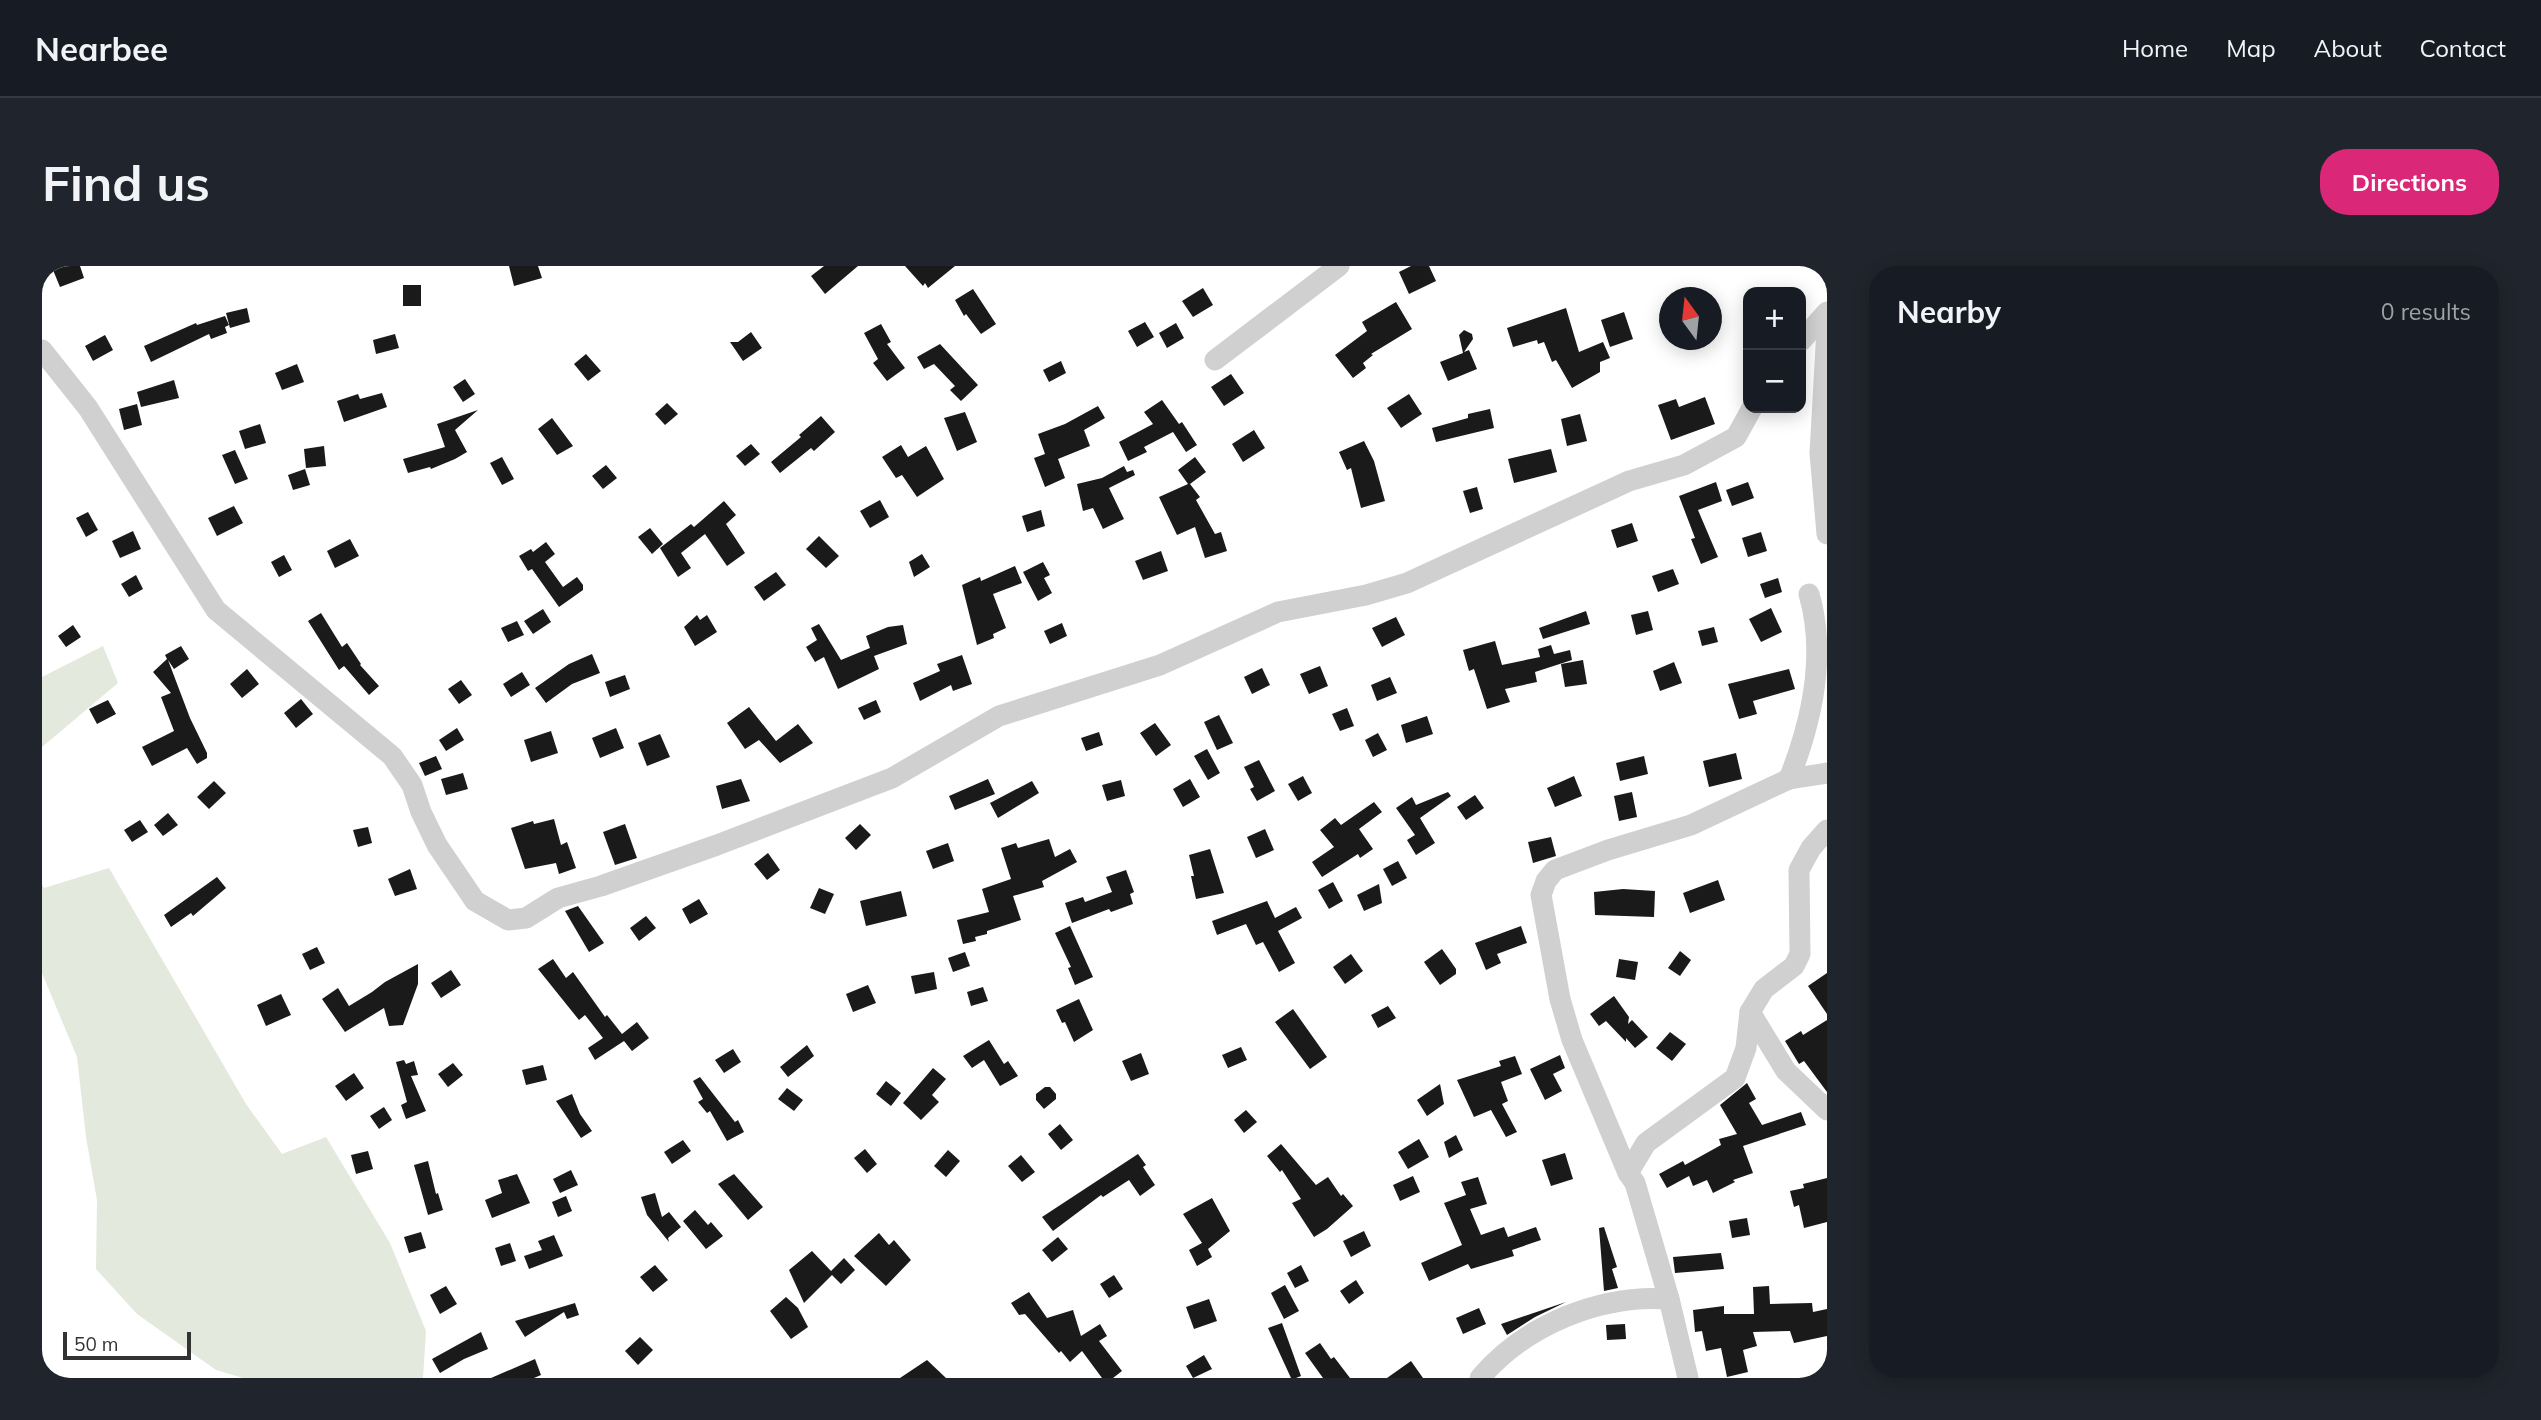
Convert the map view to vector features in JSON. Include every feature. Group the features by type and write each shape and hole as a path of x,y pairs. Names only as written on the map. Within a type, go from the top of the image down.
{"street":[{"path":"1215,360 1339,266"},
{"path":"1806,335 1827,312"},
{"path":"1827,328 1820,453 1827,534"},
{"path":"42,350 88,408 216,610 392,755 412,785 421,812 457,878 475,901 508,920 526,918 558,898 601,886 717,845 892,778 999,716 1160,665 1278,612 1366,595 1407,583 1629,481 1684,464 1736,438 1749,413"},
{"path":"1789,779 1806,733 1816,688 1814,610 1809,594"},
{"path":"1688,1378 1669,1299 1635,1183 1628,1173 1572,1040 1560,999 1541,895 1546,881 1555,870 1608,850 1691,825 1789,779 1827,773"},
{"path":"1628,1173 1646,1143 1735,1078 1746,1048 1750,1012 1765,989 1794,965 1800,954 1799,870 1811,848 1827,830"},
{"path":"1750,1012 1786,1071 1827,1110"},
{"path":"1480,1378 1493,1362 1526,1337 1583,1310 1644,1297 1669,1299"}],"shaded area":[{"path":"103,646 118,683 42,747 42,677"},
{"path":"109,868 246,1104 282,1154 326,1137 390,1243 426,1331 423,1378 243,1378 216,1370 137,1314 96,1269 97,1200 86,1137 77,1057 42,973 42,884 44,888"}],"building":[{"path":"65,266 80,266 84,278 60,287 53,270"},
{"path":"509,266 538,266 542,278 514,286"},
{"path":"824,266 858,266 825,294 811,276"},
{"path":"905,266 955,266 928,288"},
{"path":"1411,266 1429,266 1436,281 1409,294 1399,272"},
{"path":"403,285 421,285 421,306 403,306"},
{"path":"1203,288 1213,305 1193,317 1182,301"},
{"path":"973,289 996,324 981,334 966,314 964,316 955,300"},
{"path":"1396,302 1412,329 1371,354 1373,355 1363,363 1366,368 1353,378 1335,355 1367,331 1362,322"},
{"path":"247,308 250,322 230,328 226,313"},
{"path":"1566,308 1579,352 1603,342 1610,358 1600,362 1600,372 1572,388 1556,360 1552,362 1544,342 1538,344 1537,340 1513,347 1507,328"},
{"path":"1624,312 1633,339 1610,347 1601,320"},
{"path":"225,316 229,325 225,327 227,333 211,339 209,334 151,362 144,346 196,323 197,325"},
{"path":"1145,322 1154,337 1137,347 1128,331"},
{"path":"1176,323 1184,338 1167,348 1159,333"},
{"path":"881,324 891,342 887,344 905,368 887,381 873,363 878,359 864,333"},
{"path":"1464,330 1472,334 1473,339 1464,352 1469,350 1477,369 1448,381 1440,362 1463,353 1459,335"},
{"path":"751,332 762,348 743,361 730,342 738,342"},
{"path":"395,334 399,348 376,354 373,340"},
{"path":"105,335 113,350 93,361 85,346"},
{"path":"940,344 978,385 961,401 950,390 955,386 934,364 924,369 917,357"},
{"path":"586,354 601,371 588,381 574,364"},
{"path":"1061,361 1066,373 1049,382 1043,370"},
{"path":"297,364 304,382 282,390 275,373"},
{"path":"1231,374 1244,393 1224,406 1211,387"},
{"path":"465,379 475,394 463,402 453,387"},
{"path":"174,380 179,398 141,407 137,392"},
{"path":"382,393 387,407 344,422 337,401 358,394 360,399"},
{"path":"1409,394 1422,414 1401,428 1387,408"},
{"path":"1705,397 1715,424 1671,440 1658,405 1676,399 1679,407"},
{"path":"1162,400 1179,424 1182,422 1197,445 1186,452 1173,432 1144,447 1147,452 1128,461 1119,442 1153,424 1144,412"},
{"path":"667,403 678,414 665,425 655,414"},
{"path":"137,404 142,425 124,430 119,409"},
{"path":"1098,406 1105,418 1084,430 1090,446 1058,459 1065,478 1045,487 1034,458 1045,454 1038,434 1065,424"},
{"path":"1490,409 1494,428 1436,442 1432,428"},
{"path":"478,410 455,430 467,452 431,469 430,467 408,473 403,459 445,447 437,424"},
{"path":"965,412 977,442 957,451 944,418"},
{"path":"1580,414 1587,441 1567,446 1561,419"},
{"path":"821,416 835,432 814,451 811,448 780,473 771,462"},
{"path":"552,418 573,446 557,455 538,429"},
{"path":"260,424 266,443 245,449 239,431"},
{"path":"1254,430 1265,448 1243,462 1232,444"},
{"path":"1364,441 1374,461 1385,501 1361,508 1351,468 1347,470 1339,452"},
{"path":"751,444 760,454 745,466 736,456"},
{"path":"901,445 908,457 926,446 944,479 917,497 902,475 896,478 882,457"},
{"path":"324,446 326,466 306,468 304,449"},
{"path":"1551,449 1557,472 1514,483 1508,459"},
{"path":"235,450 248,479 235,484 222,455"},
{"path":"502,457 514,479 502,485 490,463"},
{"path":"1195,457 1206,472 1190,484 1200,497 1196,500 1215,534 1221,532 1227,551 1205,558 1195,527 1177,535 1159,497 1188,484 1178,470"},
{"path":"606,465 617,478 603,489 592,476"},
{"path":"1124,466 1127,472 1133,470 1135,475 1109,488 1124,519 1103,529 1093,508 1083,511 1077,484 1102,478"},
{"path":"305,469 310,485 293,490 288,475"},
{"path":"1716,482 1722,501 1698,510 1718,557 1701,564 1691,539 1695,538 1679,496"},
{"path":"1748,482 1754,498 1732,506 1726,490"},
{"path":"1477,487 1483,509 1470,513 1463,491"},
{"path":"880,500 889,517 870,528 860,511"},
{"path":"724,501 736,515 726,524 745,553 727,566 705,534 681,553 691,568 678,577 660,548 691,524 694,527"},
{"path":"234,506 243,523 217,536 208,518"},
{"path":"1041,510 1045,526 1027,532 1022,516"},
{"path":"88,512 98,530 86,537 76,518"},
{"path":"1632,523 1638,541 1617,548 1611,530"},
{"path":"650,528 663,544 652,554 638,537"},
{"path":"133,531 141,549 120,558 112,541"},
{"path":"1761,532 1767,551 1748,557 1742,538"},
{"path":"819,536 839,556 826,568 806,549"},
{"path":"350,539 359,556 335,568 327,551"},
{"path":"546,542 555,554 545,562 563,587 577,577 583,585 583,590 559,607 532,569 528,571 519,556 531,549 533,552"},
{"path":"1161,551 1168,571 1143,580 1135,561"},
{"path":"922,554 930,567 914,577 909,562"},
{"path":"284,555 292,570 279,577 271,562"},
{"path":"1043,562 1050,575 1044,578 1052,593 1038,601 1023,572"},
{"path":"1015,566 1022,583 993,594 1006,628 993,634 994,638 977,645 962,585 980,577 981,581"},
{"path":"1673,569 1679,584 1658,592 1652,576"},
{"path":"776,572 786,585 764,601 754,587"},
{"path":"136,575 143,589 129,597 121,584"},
{"path":"1778,578 1782,592 1765,598 1760,584"},
{"path":"1771,608 1782,632 1761,642 1749,619"},
{"path":"543,609 551,622 533,634 524,621"},
{"path":"1586,611 1590,624 1543,639 1539,628"},
{"path":"1648,611 1653,630 1636,635 1631,615"},
{"path":"321,613 342,647 347,643 360,665 379,686 369,695 344,666 339,670 308,621"},
{"path":"697,615 700,620 707,615 717,632 695,646 684,627"},
{"path":"1396,617 1405,635 1382,647 1372,628"},
{"path":"517,621 524,635 508,642 501,628"},
{"path":"1062,623 1067,636 1050,644 1044,631"},
{"path":"819,624 841,660 870,648 866,636 888,627 903,625 907,644 874,656 879,669 838,689 824,657 815,662 806,647 817,640 811,628"},
{"path":"73,625 81,637 66,647 58,636"},
{"path":"1714,627 1718,642 1702,646 1698,631"},
{"path":"1495,641 1502,665 1540,657 1538,649 1551,645 1554,654 1570,650 1572,660 1535,672 1537,682 1505,689 1510,702 1487,709 1474,669 1469,671 1463,650"},
{"path":"181,646 189,659 174,669 168,660 207,758 197,764 187,748 152,766 142,747 174,731 161,697 171,693 153,672 167,659 165,655"},
{"path":"592,654 600,673 572,684 546,703 535,688 569,664"},
{"path":"962,655 972,684 953,691 951,685 920,701 913,683 940,671 937,664"},
{"path":"1583,660 1587,684 1565,687 1561,664"},
{"path":"1674,662 1682,683 1660,691 1653,671"},
{"path":"1320,666 1328,686 1309,694 1300,674"},
{"path":"1262,668 1270,685 1252,694 1244,677"},
{"path":"247,669 259,684 242,698 230,684"},
{"path":"1789,669 1795,689 1753,701 1757,714 1739,719 1728,684"},
{"path":"522,672 530,685 511,697 503,684"},
{"path":"625,675 630,689 610,697 605,682"},
{"path":"1390,677 1397,693 1377,701 1371,685"},
{"path":"461,680 472,695 459,704 448,689"},
{"path":"301,699 313,714 296,728 284,713"},
{"path":"108,700 116,714 97,724 89,709"},
{"path":"876,700 881,712 864,720 858,708"},
{"path":"749,707 776,741 798,724 813,743 780,763 759,740 745,749 727,723"},
{"path":"1347,708 1354,726 1340,731 1332,714"},
{"path":"1219,715 1233,743 1217,750 1204,722"},
{"path":"1427,716 1433,734 1406,743 1401,725"},
{"path":"1155,723 1171,745 1156,756 1140,733"},
{"path":"457,728 464,740 446,751 439,740"},
{"path":"616,728 624,748 600,758 592,738"},
{"path":"551,731 558,753 531,762 524,740"},
{"path":"1099,732 1103,745 1086,751 1081,738"},
{"path":"1378,733 1387,750 1373,757 1365,740"},
{"path":"660,734 670,757 647,766 638,743"},
{"path":"1207,749 1220,773 1208,780 1194,756"},
{"path":"1736,753 1742,779 1709,787 1703,761"},
{"path":"436,756 442,769 425,776 419,763"},
{"path":"1644,756 1648,774 1620,781 1616,763"},
{"path":"1259,760 1275,791 1257,801 1250,789 1254,787 1244,767"},
{"path":"463,773 468,789 446,795 441,779"},
{"path":"1303,776 1312,793 1298,801 1288,784"},
{"path":"1574,776 1582,796 1555,807 1547,788"},
{"path":"741,779 750,801 722,809 716,786"},
{"path":"988,779 995,794 955,810 949,796"},
{"path":"1190,779 1200,797 1183,807 1173,789"},
{"path":"1121,780 1125,796 1107,801 1102,785"},
{"path":"214,781 226,793 209,809 197,797"},
{"path":"1032,781 1039,793 998,818 990,803"},
{"path":"1448,792 1451,796 1420,818 1435,843 1416,855 1407,840 1415,835 1396,808 1412,797 1416,805"},
{"path":"1632,792 1637,817 1619,821 1614,796"},
{"path":"1475,795 1484,808 1466,820 1457,807"},
{"path":"1374,802 1382,812 1359,829 1373,849 1360,858 1358,854 1322,877 1312,862 1334,847 1320,830 1335,818 1341,825"},
{"path":"168,813 178,825 163,836 154,825"},
{"path":"554,819 561,845 567,842 576,868 559,874 556,863 525,869 511,828 533,821 534,824"},
{"path":"140,820 148,832 132,842 124,830"},
{"path":"625,824 637,858 615,865 603,832"},
{"path":"860,824 871,835 856,850 845,838"},
{"path":"368,827 372,843 358,847 353,830"},
{"path":"1265,829 1274,850 1256,858 1247,837"},
{"path":"1551,837 1556,856 1533,863 1528,842"},
{"path":"1049,839 1055,857 1070,849 1077,862 1042,881 1044,887 1013,896 1021,920 987,931 987,934 975,937 976,941 963,944 957,920 989,912 982,889 1011,879 1001,848 1016,843 1018,848"},
{"path":"948,843 954,861 933,869 926,851"},
{"path":"1210,849 1224,893 1196,899 1189,855"},
{"path":"768,853 780,870 767,880 754,864"},
{"path":"1398,861 1407,878 1392,886 1383,869"},
{"path":"410,869 417,889 395,896 388,879"},
{"path":"1126,870 1134,892 1130,894 1133,904 1111,912 1109,909 1072,923 1065,903 1083,897 1085,902 1112,892 1106,877"},
{"path":"217,877 226,888 193,916 191,913 171,927 164,915"},
{"path":"1718,880 1725,900 1690,913 1683,893"},
{"path":"1333,882 1343,901 1329,909 1318,890"},
{"path":"1379,884 1382,903 1364,911 1357,895"},
{"path":"819,888 834,894 825,914 810,908"},
{"path":"1623,889 1655,891 1654,917 1595,915 1594,892"},
{"path":"901,891 907,916 866,926 860,901"},
{"path":"699,899 708,914 690,924 682,909"},
{"path":"1267,901 1275,918 1296,907 1302,918 1278,931 1295,963 1279,972 1263,942 1256,945 1246,924 1217,935 1212,921"},
{"path":"578,906 604,943 589,952 565,911"},
{"path":"646,916 656,928 639,941 630,928"},
{"path":"1070,926 1093,977 1075,985 1068,968 1071,967 1055,933"},
{"path":"1521,926 1527,943 1497,954 1501,963 1486,970 1475,943"},
{"path":"317,947 325,963 310,970 302,954"},
{"path":"1442,949 1456,969 1456,974 1440,985 1424,962"},
{"path":"1680,951 1691,960 1680,976 1668,968"},
{"path":"965,952 970,966 953,972 948,958"},
{"path":"1351,954 1363,971 1345,984 1333,967"},
{"path":"553,959 566,978 573,972 605,1017 607,1015 622,1034 637,1022 649,1038 632,1051 624,1041 595,1060 588,1048 603,1038 585,1015 579,1020 538,969"},
{"path":"1619,959 1638,962 1635,980 1616,977"},
{"path":"418,964 418,984 403,1025 389,1026 384,1008 345,1032 322,999 338,988 349,1006"},
{"path":"451,970 461,985 441,998 431,983"},
{"path":"934,972 937,989 915,994 911,976"},
{"path":"1827,973 1827,1014 1808,986"},
{"path":"868,985 876,1003 853,1012 846,994"},
{"path":"983,987 988,1001 971,1006 967,992"},
{"path":"281,994 291,1015 266,1026 257,1005"},
{"path":"1614,996 1629,1017 1628,1024 1632,1020 1648,1037 1635,1048 1606,1021 1599,1026 1590,1014"},
{"path":"1079,999 1093,1030 1074,1042 1056,1010"},
{"path":"1388,1006 1396,1018 1378,1028 1371,1015"},
{"path":"1293,1009 1327,1057 1310,1069 1275,1022"},
{"path":"1827,1020 1827,1092 1804,1061 1799,1064 1785,1041 1801,1031 1803,1035"},
{"path":"1670,1032 1686,1044 1672,1061 1656,1048"},
{"path":"989,1040 1004,1064 1008,1061 1018,1076 1000,1086 984,1060 972,1068 963,1056"},
{"path":"807,1045 814,1056 788,1077 780,1067"},
{"path":"1241,1047 1247,1060 1228,1068 1222,1055"},
{"path":"733,1049 741,1062 724,1073 715,1060"},
{"path":"1141,1053 1149,1074 1131,1081 1122,1061"},
{"path":"1560,1055 1565,1068 1553,1074 1562,1091 1545,1100 1530,1069"},
{"path":"1515,1056 1522,1074 1501,1082 1508,1101 1502,1104 1517,1132 1506,1137 1491,1110 1474,1117 1457,1080 1501,1066 1499,1061"},
{"path":"404,1060 406,1064 414,1061 418,1075 411,1076 426,1111 406,1119 401,1105 407,1102 396,1062"},
{"path":"453,1063 463,1075 448,1087 438,1074"},
{"path":"543,1065 547,1080 526,1085 522,1070"},
{"path":"933,1068 946,1079 932,1095 939,1102 921,1120 903,1103"},
{"path":"354,1073 364,1088 346,1101 335,1086"},
{"path":"700,1077 735,1122 738,1120 744,1132 727,1141 710,1111 707,1113 698,1102 703,1099 693,1081"},
{"path":"886,1081 901,1093 891,1106 876,1094"},
{"path":"1747,1083 1756,1099 1749,1103 1762,1125 1801,1112 1806,1125 1743,1146 1753,1173 1733,1180 1735,1182 1713,1193 1707,1180 1693,1186 1689,1176 1667,1188 1659,1174 1683,1161 1685,1165 1721,1145 1719,1139 1737,1134 1720,1105"},
{"path":"1440,1084 1444,1104 1427,1116 1417,1100"},
{"path":"1045,1087 1050,1087 1056,1094 1056,1099 1044,1109 1036,1100 1036,1094"},
{"path":"787,1088 803,1100 794,1111 778,1099"},
{"path":"572,1094 580,1114 592,1131 581,1138 556,1101"},
{"path":"384,1107 392,1120 379,1129 370,1116"},
{"path":"1246,1110 1257,1122 1244,1133 1234,1120"},
{"path":"1060,1124 1073,1140 1061,1150 1048,1134"},
{"path":"1456,1135 1463,1150 1449,1158 1444,1142"},
{"path":"1419,1139 1429,1157 1408,1169 1398,1152"},
{"path":"683,1140 691,1151 672,1164 664,1152"},
{"path":"1281,1144 1316,1185 1328,1177 1341,1196 1343,1194 1353,1206 1314,1237 1292,1203 1301,1199 1282,1170 1280,1172 1267,1156"},
{"path":"865,1149 877,1164 867,1173 854,1158"},
{"path":"948,1150 960,1161 946,1177 934,1166"},
{"path":"368,1151 373,1169 356,1174 351,1155"},
{"path":"1565,1153 1573,1179 1551,1186 1542,1160"},
{"path":"1138,1154 1155,1185 1140,1196 1129,1180 1103,1197 1101,1195 1053,1231 1042,1217"},
{"path":"1021,1155 1035,1172 1022,1182 1008,1166"},
{"path":"428,1161 443,1210 428,1215 414,1165"},
{"path":"571,1170 578,1185 560,1193 553,1179"},
{"path":"517,1174 530,1203 492,1218 485,1200 502,1193 498,1180"},
{"path":"734,1174 763,1207 748,1220 718,1184"},
{"path":"1413,1176 1420,1192 1400,1201 1393,1185"},
{"path":"1478,1177 1487,1204 1470,1209 1481,1235 1504,1227 1508,1237 1536,1227 1541,1240 1512,1250 1514,1256 1471,1269 1468,1264 1429,1281 1421,1263 1462,1245 1444,1203 1466,1195 1461,1182"},
{"path":"1827,1178 1827,1222 1804,1228 1799,1205 1794,1207 1790,1191 1804,1188 1803,1184"},
{"path":"655,1193 662,1217 669,1212 681,1227 668,1238 669,1242 647,1215 641,1197"},
{"path":"566,1196 572,1211 558,1217 552,1202"},
{"path":"1212,1198 1230,1231 1208,1249 1212,1257 1197,1266 1189,1250 1202,1243 1183,1214"},
{"path":"695,1210 708,1225 711,1222 723,1236 706,1249 683,1221"},
{"path":"1747,1218 1750,1235 1732,1238 1729,1221"},
{"path":"1604,1227 1617,1267 1612,1269 1618,1288 1604,1291 1599,1228"},
{"path":"1364,1231 1371,1246 1351,1257 1343,1241"},
{"path":"421,1232 426,1248 409,1253 404,1237"},
{"path":"879,1233 889,1245 894,1240 911,1260 886,1286 854,1256"},
{"path":"554,1235 563,1256 529,1269 524,1256 542,1250 538,1241"},
{"path":"1058,1237 1068,1249 1052,1262 1042,1250"},
{"path":"510,1243 516,1261 501,1266 495,1248"},
{"path":"812,1251 831,1271 844,1258 855,1270 841,1284 832,1275 804,1303 789,1270"},
{"path":"1721,1253 1724,1269 1675,1273 1673,1257"},
{"path":"655,1265 668,1280 653,1292 640,1277"},
{"path":"1301,1265 1309,1281 1295,1288 1287,1273"},
{"path":"1114,1275 1123,1289 1109,1298 1100,1284"},
{"path":"1356,1280 1364,1293 1349,1304 1340,1291"},
{"path":"1285,1285 1299,1311 1284,1319 1271,1293"},
{"path":"446,1286 457,1304 440,1314 430,1295"},
{"path":"1769,1286 1770,1304 1812,1303 1813,1312 1827,1309 1827,1336 1794,1343 1790,1331 1753,1332 1757,1346 1743,1350 1748,1372 1727,1377 1721,1348 1706,1351 1702,1331 1695,1332 1693,1310 1724,1306 1724,1314 1754,1314 1753,1287"},
{"path":"1029,1292 1047,1318 1073,1310 1081,1336 1100,1324 1107,1336 1099,1341 1122,1371 1113,1378 1102,1378 1082,1351 1070,1362 1061,1351 1059,1353 1025,1314 1019,1315 1011,1303"},
{"path":"786,1297 798,1308 808,1327 791,1339 770,1311"},
{"path":"1209,1299 1217,1321 1194,1329 1186,1307"},
{"path":"1566,1302 1507,1335 1501,1324"},
{"path":"575,1303 579,1315 567,1319 564,1312 525,1337 515,1321"},
{"path":"1479,1308 1486,1324 1463,1334 1456,1318"},
{"path":"1282,1323 1301,1376 1296,1378 1291,1378 1268,1328"},
{"path":"1625,1324 1626,1339 1607,1340 1606,1325"},
{"path":"481,1332 488,1349 440,1373 432,1359"},
{"path":"640,1337 653,1350 638,1365 625,1351"},
{"path":"1320,1343 1350,1378 1323,1378 1305,1353"},
{"path":"1204,1355 1212,1369 1193,1378 1186,1366"},
{"path":"535,1359 541,1375 534,1378 491,1378"},
{"path":"927,1360 946,1378 900,1378"},
{"path":"1411,1361 1423,1378 1387,1378"}]}
